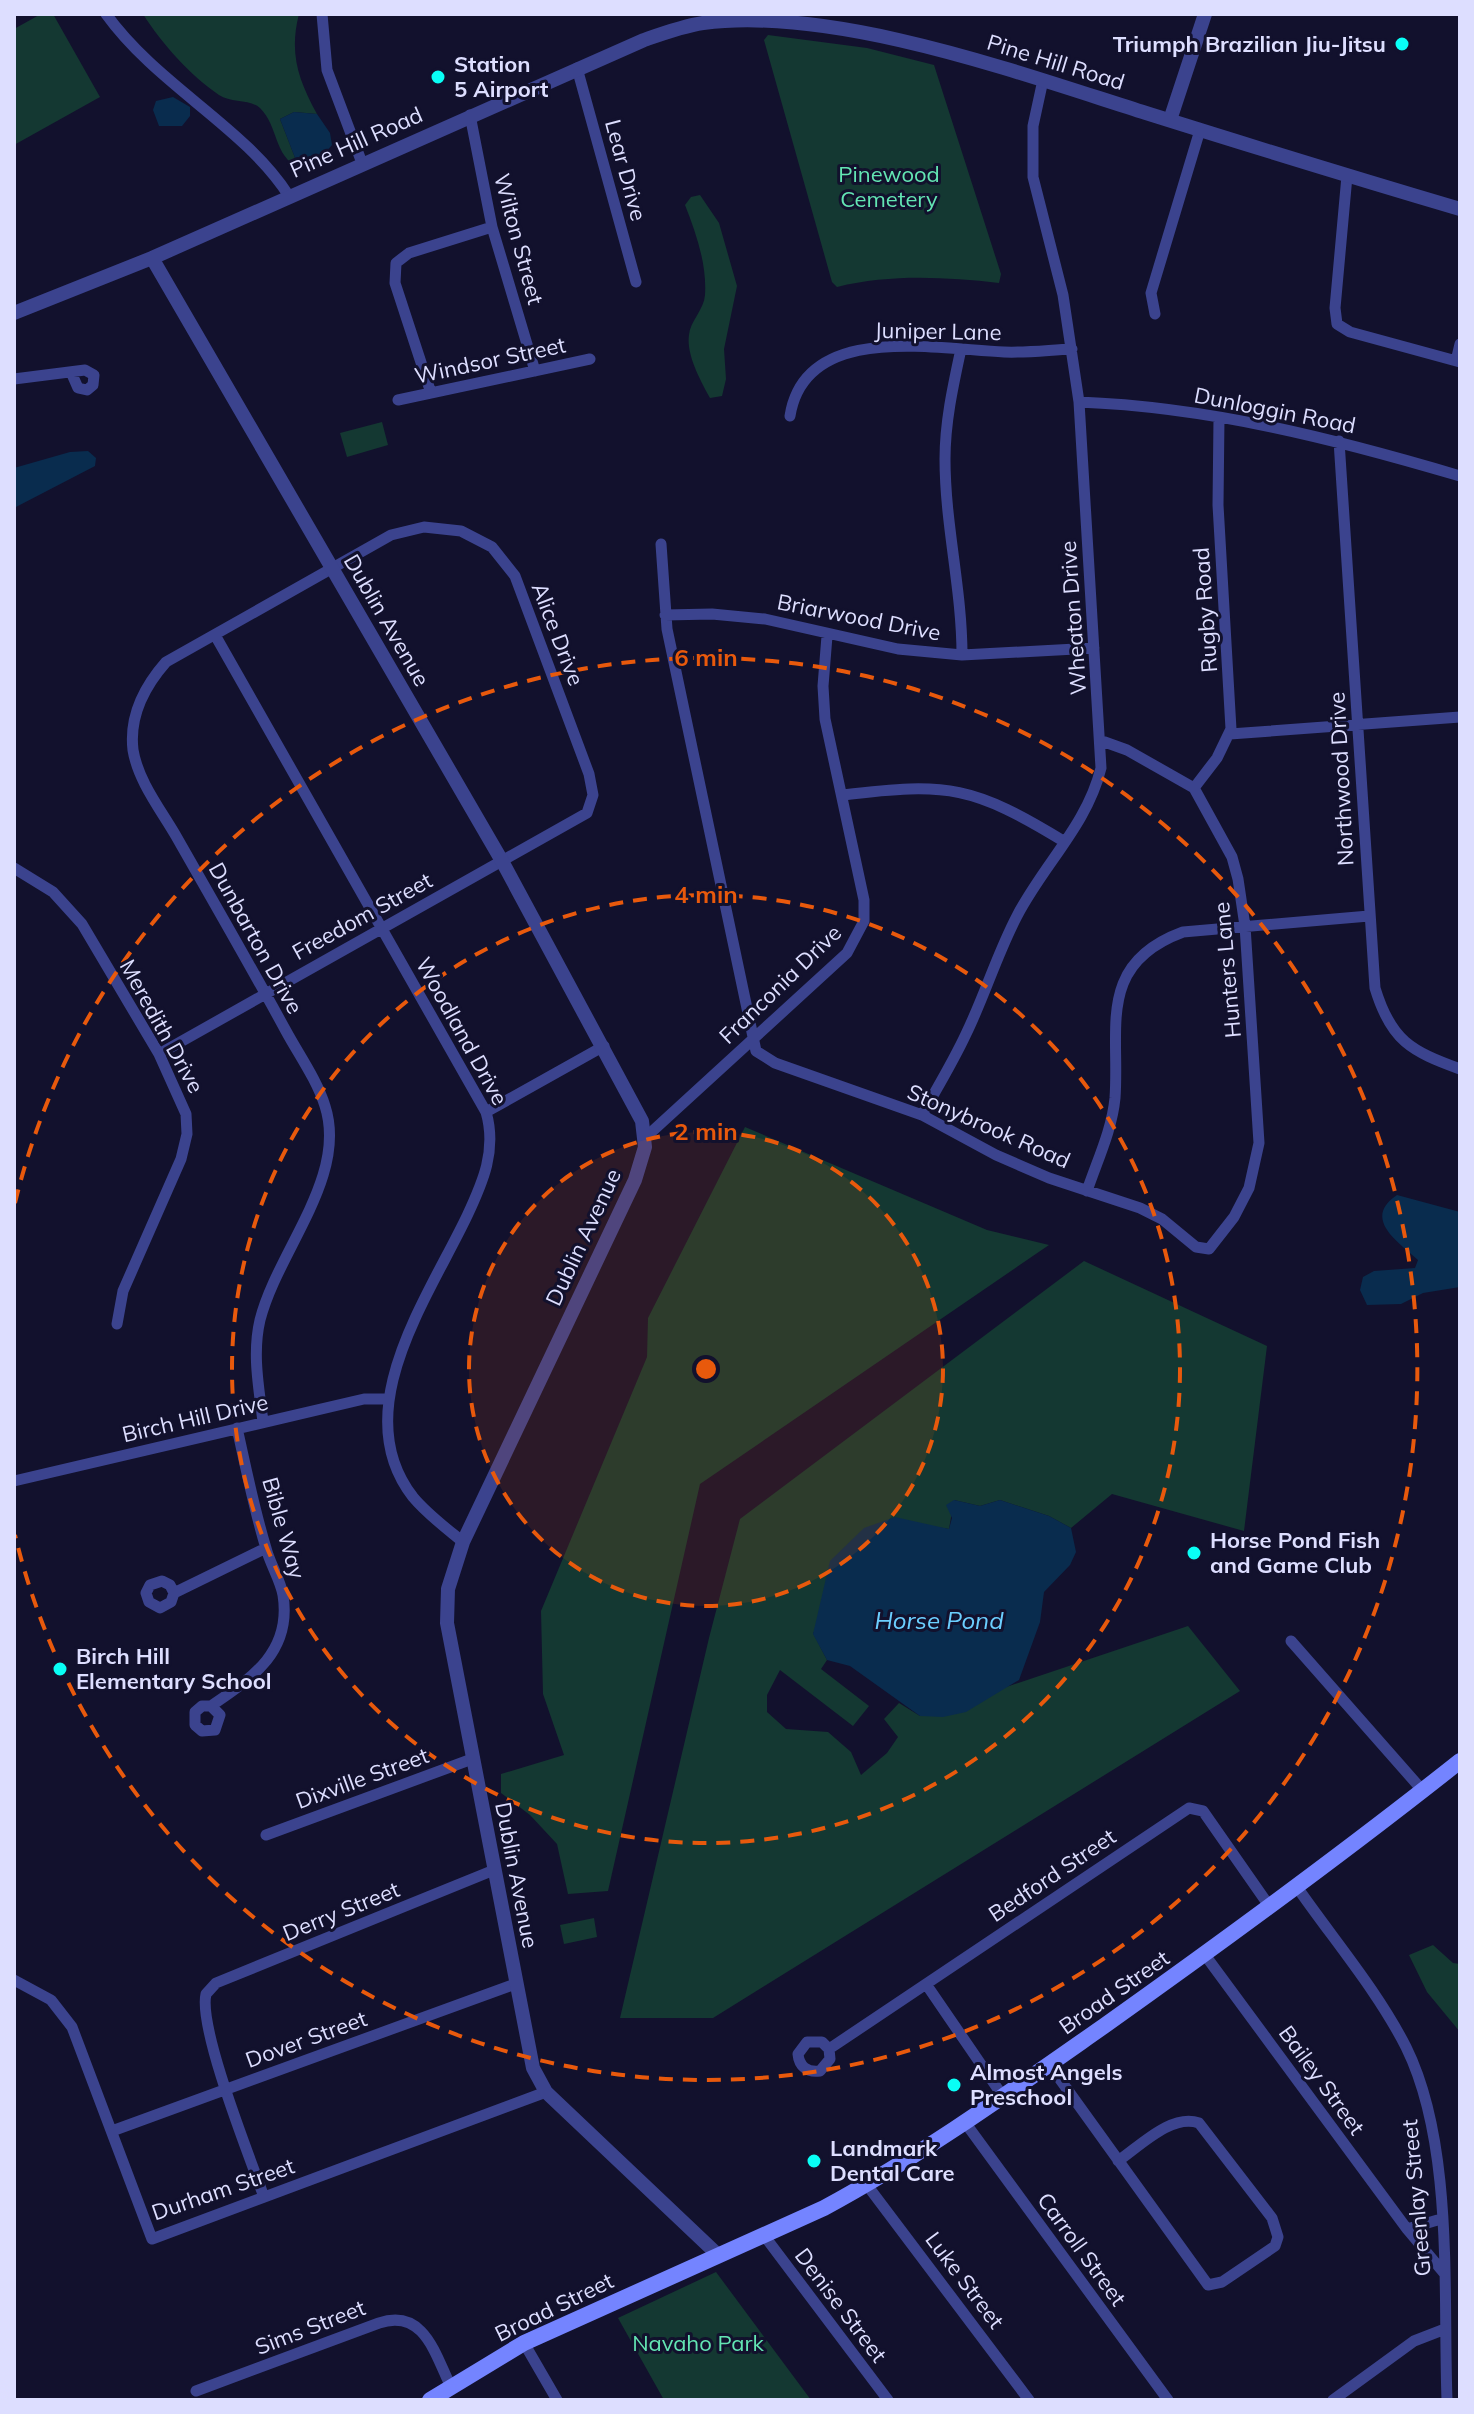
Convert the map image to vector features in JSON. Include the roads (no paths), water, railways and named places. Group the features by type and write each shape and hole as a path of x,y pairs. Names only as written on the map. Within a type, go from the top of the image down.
{"main road":[{"name":"Broad Street","path":"430,2400 524,2343 867,2185 1205,1955 1460,1761"}],"street":[{"path":"106,14 142,59 270,168 289,196"},
{"path":"322,14 327,70 362,163"},
{"path":"1170,120 1205,14"},
{"name":"Pine Hill Road","path":"14,313 152,258 577,68 678,28 756,20 797,23 891,40 1043,80 1460,209"},
{"name":"Lear Drive","path":"577,68 636,282"},
{"name":"Wheaton Drive","path":"922,1115 966,1036 1019,912 1094,796 1102,741 1079,402 1063,295 1033,177 1033,126 1043,80"},
{"name":"Wilton Street","path":"470,115 492,227 535,371"},
{"path":"1155,314 1151,293 1200,130"},
{"path":"1347,176 1335,308 1337,324 1350,332 1458,361 1460,344"},
{"path":"431,393 395,283 396,263 409,253 492,227"},
{"name":"Dublin Avenue","path":"152,258 502,861 638,1107 646,1137 635,1180 463,1542 451,1575 446,1607 472,1759 533,2068 546,2092 717,2254"},
{"name":"Juniper Lane","path":"790,416 798,387 806,378 845,353 880,348 1007,352 1072,349"},
{"path":"961,349 949,405 945,460 962,611 962,655"},
{"name":"Windsor Street","path":"398,400 590,359"},
{"path":"14,379 71,372"},
{"name":"Dunloggin Road","path":"1079,402 1148,405 1339,441 1460,476"},
{"name":"Rugby Road","path":"1219,418 1218,505 1230,734"},
{"name":"Northwood Drive","path":"1339,441 1375,988 1391,1028 1420,1054 1460,1069"},
{"name":"Alice Drive","path":"332,569 391,535 433,527 477,537 498,553 515,576 589,774 593,795 591,805 582,817 502,861"},
{"path":"661,544 665,615 753,1025 753,1042"},
{"name":"Dunbarton Drive","path":"263,1422 256,1349 261,1318 278,1267 328,1169 331,1150 325,1104 139,771 133,749 139,702 151,679 166,662 332,569"},
{"name":"Briarwood Drive","path":"665,615 712,614 765,619 827,636 898,649 962,655 1094,648"},
{"name":"Woodland Drive","path":"215,635 486,1112 491,1142 482,1183 407,1341 387,1399 387,1432 398,1471 426,1511 463,1542"},
{"name":"Franconia Drive","path":"646,1137 685,1097 753,1042 847,953 864,921 864,900 825,719 827,636"},
{"path":"1102,741 1127,750 1194,788 1230,734 1460,717"},
{"path":"843,795 899,788 958,791 1001,804 1065,842"},
{"name":"Hunters Lane","path":"1194,788 1232,857 1245,926 1259,1143 1249,1188 1234,1217 1209,1249"},
{"name":"Freedom Street","path":"159,1054 502,861"},
{"name":"Meredith Drive","path":"14,868 53,892 82,924 159,1054 183,1104 187,1134 175,1174 123,1291 117,1324"},
{"path":"1087,1191 1111,1123 1115,1088 1114,1018 1128,975 1151,949 1172,937 1245,926 1369,916"},
{"name":"Stonybrook Road","path":"753,1042 756,1051 775,1063 922,1115 996,1155 1140,1208 1162,1219 1196,1247 1209,1249"},
{"path":"486,1112 604,1046"},
{"name":"Birch Hill Drive","path":"14,1481 364,1399 387,1399"},
{"name":"Bible Way","path":"211,1706 263,1669 278,1639 283,1593 266,1548 237,1428"},
{"path":"174,1593 266,1548"},
{"path":"1291,1641 1423,1791"},
{"name":"Dixville Street","path":"266,1835 472,1759"},
{"name":"Bedford Street","path":"829,2049 1189,1808 1203,1811 1270,1907"},
{"name":"Derry Street","path":"226,2090 205,2009 206,1994 216,1983 494,1870"},
{"name":"Greenlay Street","path":"1297,1887 1369,1988 1406,2047 1430,2111 1441,2219 1447,2400"},
{"name":"Bailey Street","path":"1205,1955 1407,2229 1444,2273"},
{"name":"Durham Street","path":"14,1980 42,1992 67,2018 152,2239 546,2092"},
{"name":"Dover Street","path":"112,2131 515,1984"},
{"path":"926,1984 1002,2095"},
{"path":"1049,2064 1118,2161 1208,2285 1222,2282 1275,2246 1278,2237 1272,2218 1199,2123 1191,2120 1174,2123 1118,2161"},
{"path":"226,2090 264,2197"},
{"name":"Carroll Street","path":"964,2121 1168,2400"},
{"name":"Luke Street","path":"867,2185 1029,2400"},
{"path":"1407,2229 1441,2219"},
{"name":"Denise Street","path":"763,2234 888,2400"},
{"name":"Sims Street","path":"196,2391 379,2323 399,2319 421,2329 451,2387"},
{"path":"1333,2400 1414,2341 1445,2329"},
{"path":"524,2343 557,2400"}],"water":[{"path":"173,97 190,107 190,116 182,126 159,126 153,110 156,101"},
{"path":"294,112 317,114 330,133 332,145 310,170 299,168 280,119"},
{"path":"88,451 96,458 95,466 14,508 14,468 70,452"},
{"path":"1397,1195 1460,1212 1460,1287 1423,1293 1401,1304 1367,1305 1360,1290 1363,1277 1374,1271 1415,1268 1418,1260 1394,1238 1383,1222 1387,1204"},
{"name":"Horse Pond","path":"954,1500 980,1506 1000,1500 1049,1516 1071,1528 1076,1552 1070,1565 1044,1592 1040,1622 1019,1680 966,1712 943,1717 920,1716 850,1666 827,1660 813,1634 830,1561 864,1528 895,1517 949,1529 952,1518 946,1505"}],"place":[{"name":"Triumph Brazilian Jiu-Jitsu","path":"1402,44"},
{"name":"Station 5 Airport","path":"438,77"},
{"name":"Horse Pond Fish and Game Club","path":"1194,1553"},
{"name":"Birch Hill Elementary School","path":"60,1669"},
{"name":"Almost Angels Preschool","path":"954,2085"},
{"name":"Landmark Dental Care","path":"814,2161"}],"park label":[{"name":"Pinewood Cemetery","path":"889,186"},
{"name":"Navaho Park","path":"698,2343"}]}
